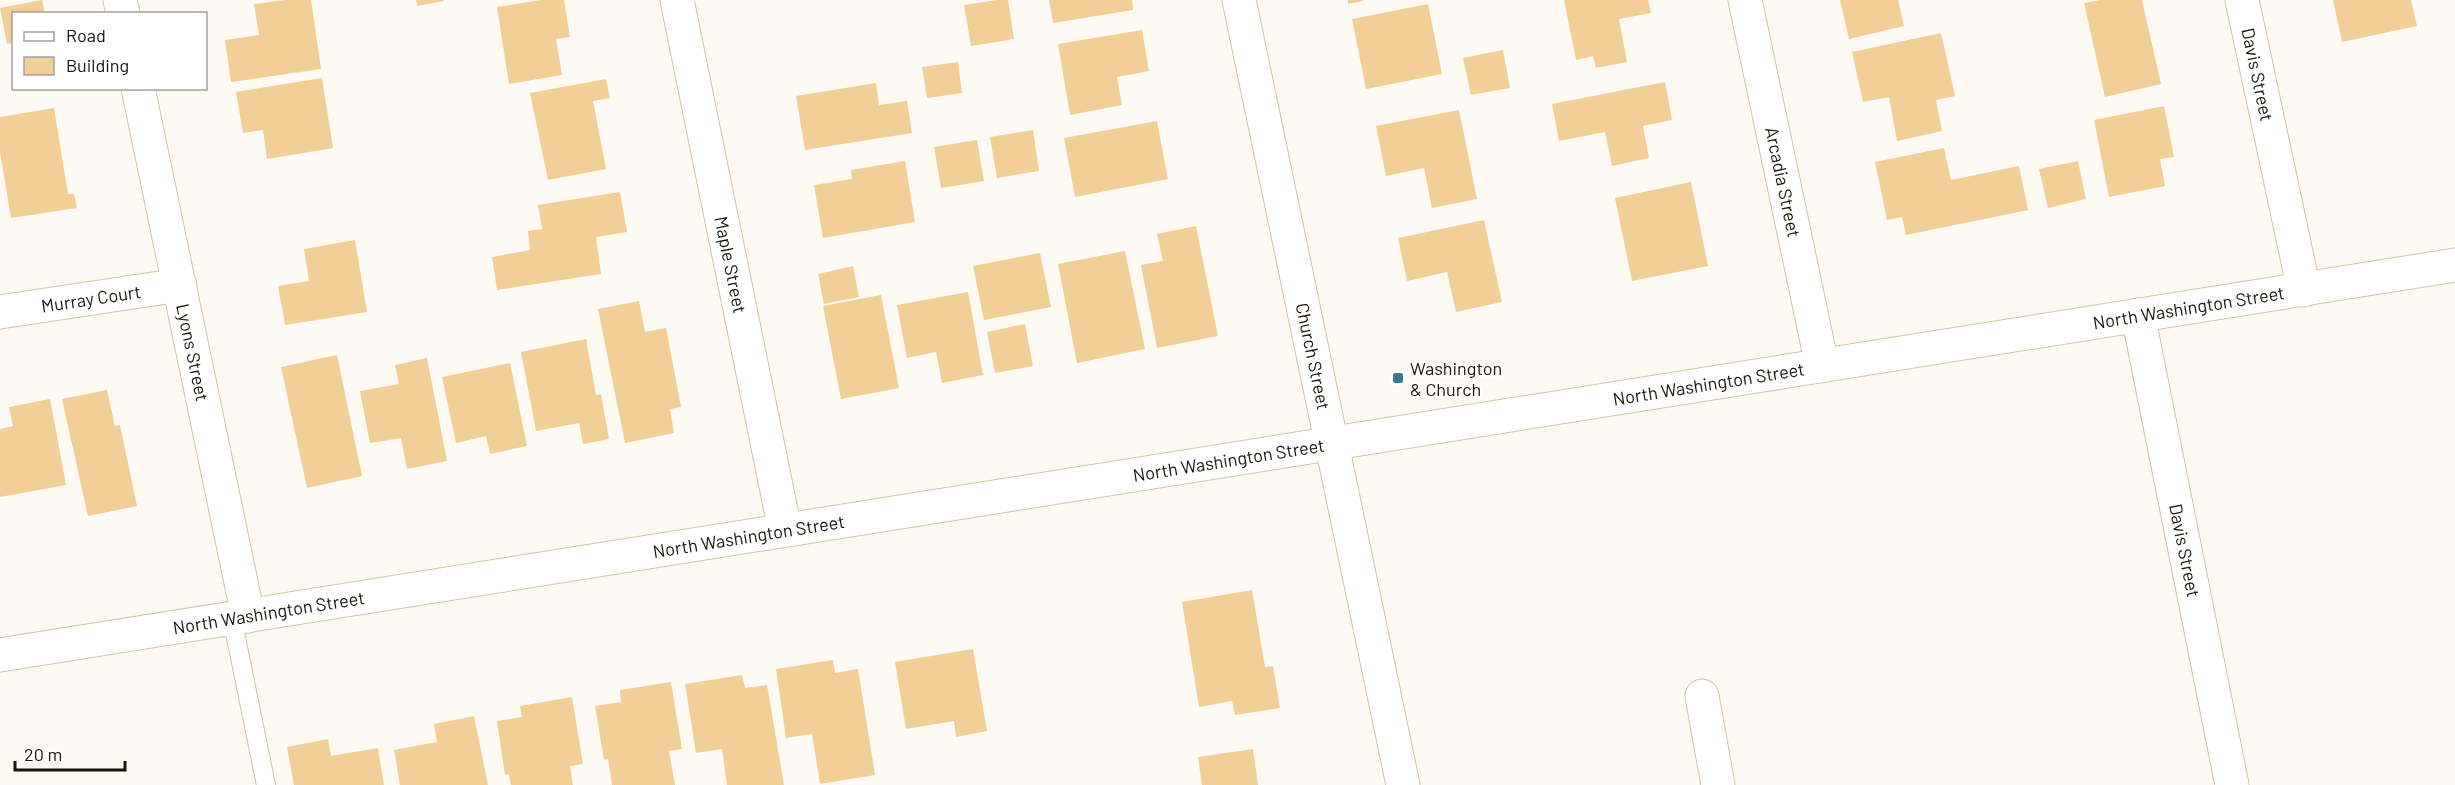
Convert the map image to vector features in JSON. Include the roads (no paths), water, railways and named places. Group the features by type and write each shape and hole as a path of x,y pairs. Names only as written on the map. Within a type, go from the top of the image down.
{"street":[{"name":"Maple Street","path":"677,0 785,531"},
{"name":"Church Street","path":"1239,0 1403,785"},
{"name":"Arcadia Street","path":"1745,0 1822,365"},
{"name":"Davis Street","path":"2242,0 2304,290"},
{"name":"Lyons Street","path":"138,90 180,285 240,617"},
{"name":"North Washington Street","path":"0,655 2455,266"},
{"name":"Murray Court","path":"0,312 180,285"},
{"name":"Davis Street","path":"2138,315 2232,785"},
{"path":"1702,696 1709,783"}],"lane":[{"path":"240,617 266,785"}],"place":[{"name":"Washington & Church","path":"1398,378"}]}
